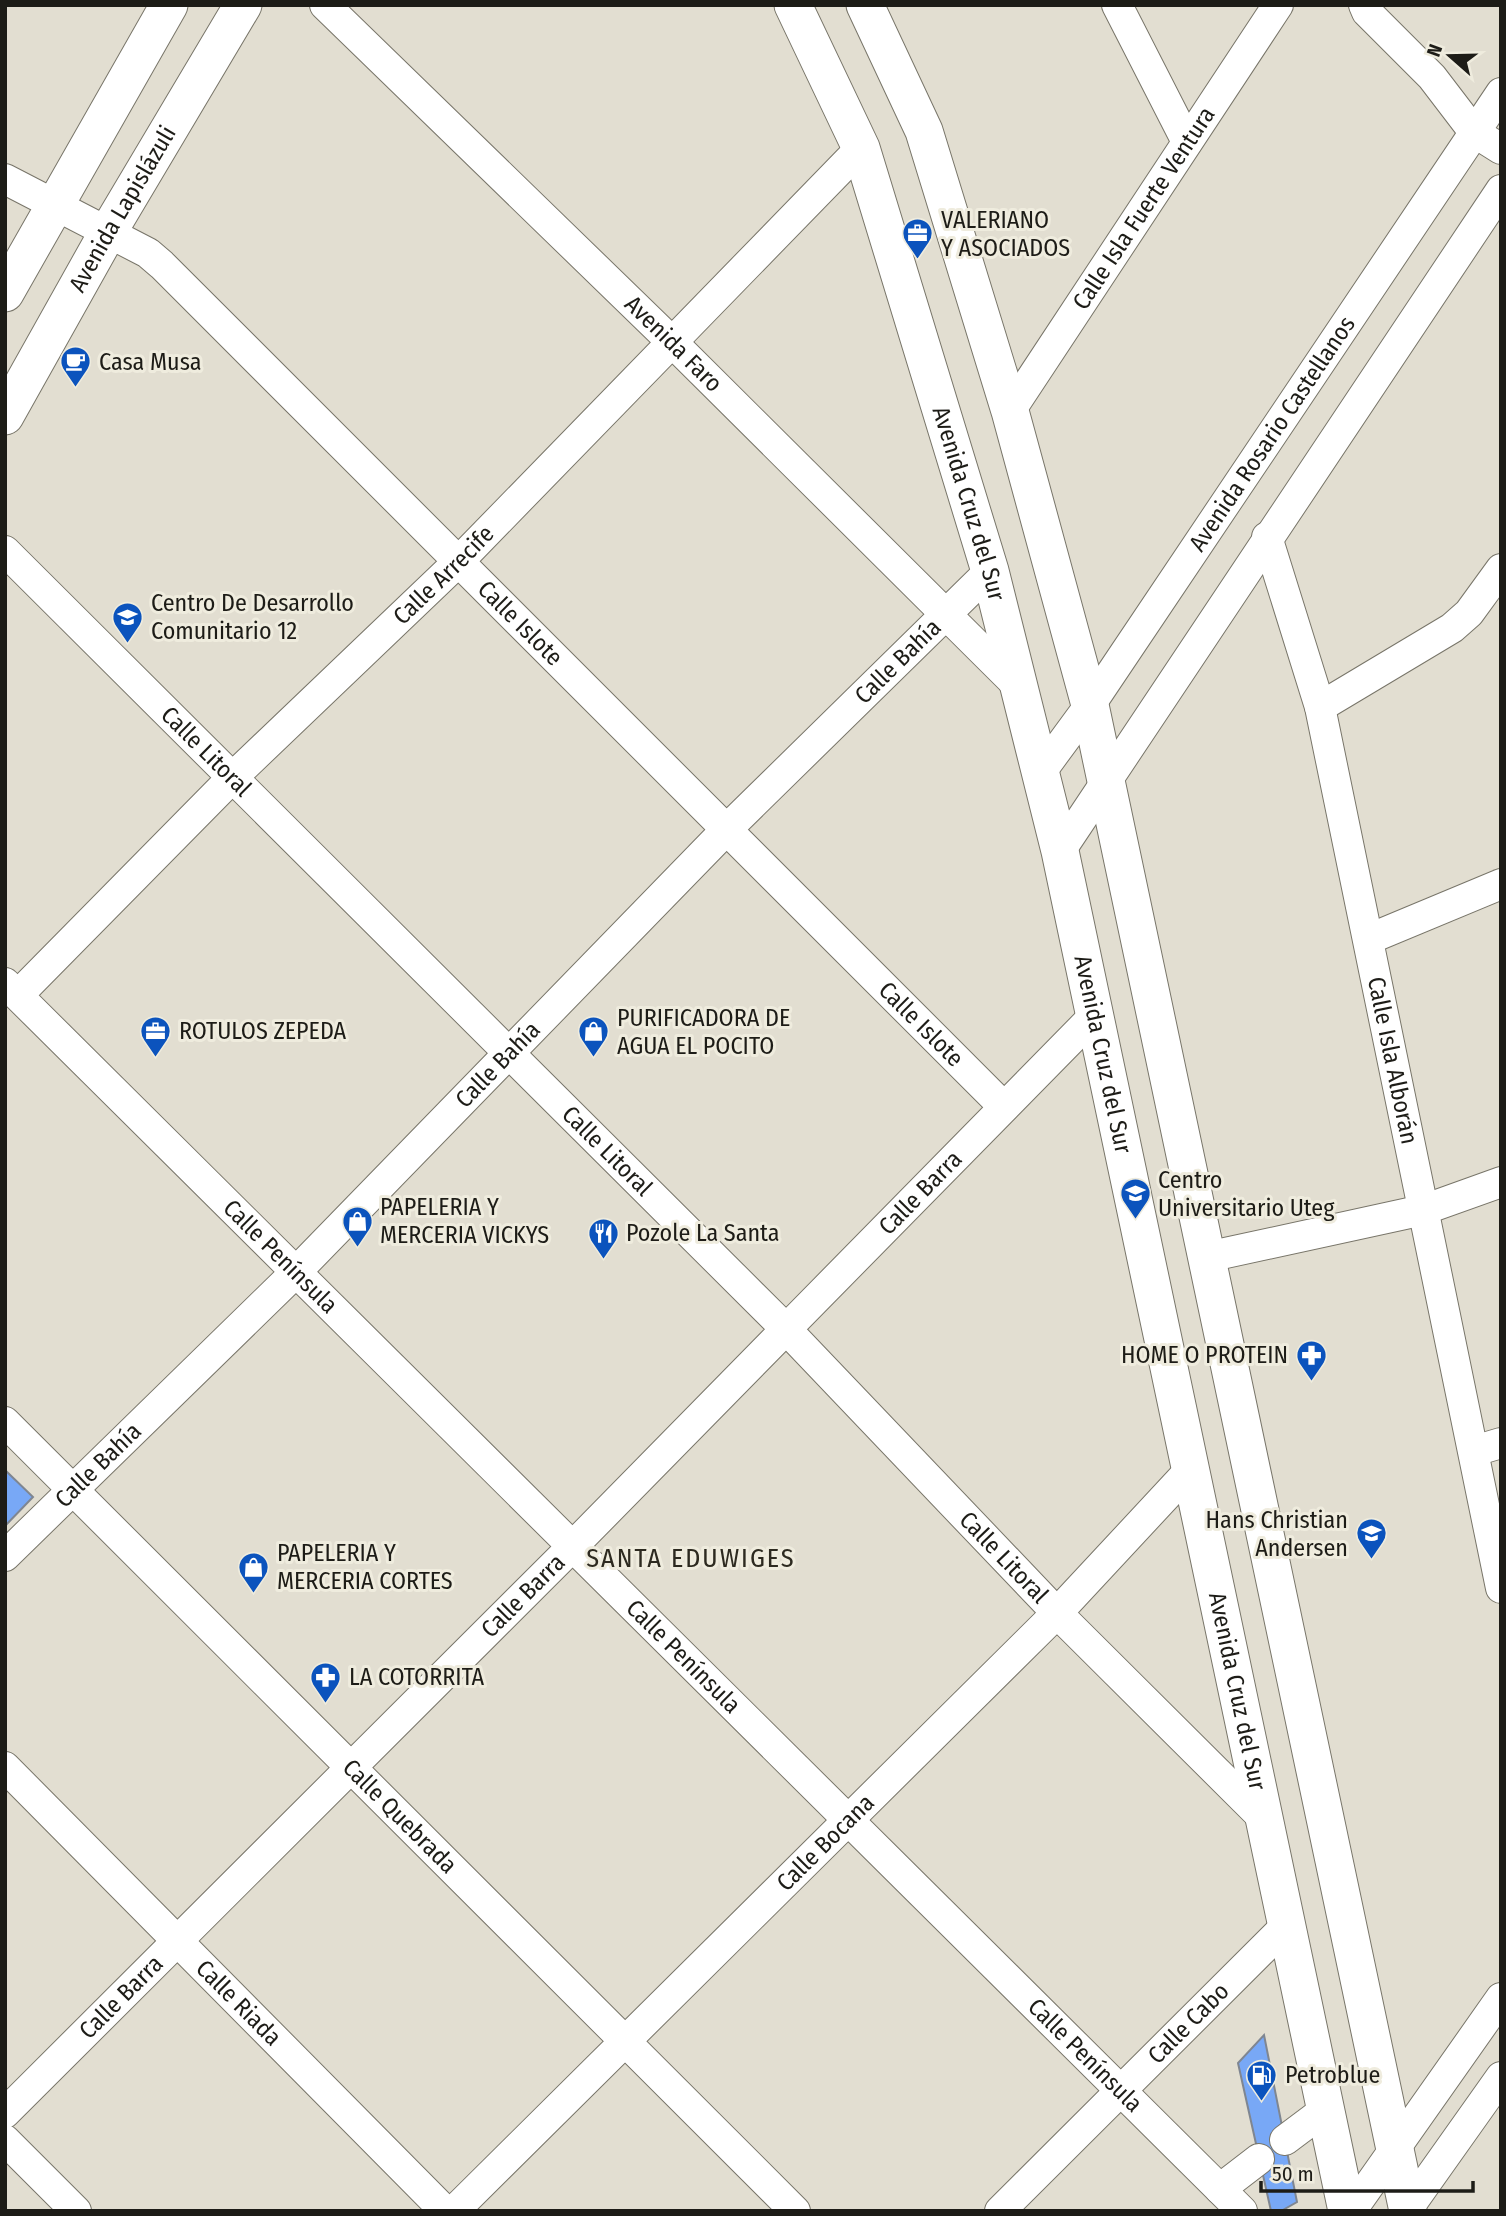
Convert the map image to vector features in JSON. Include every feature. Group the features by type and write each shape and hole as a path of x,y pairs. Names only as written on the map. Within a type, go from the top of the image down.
{"main road":[{"path":"5,293 169,5"},
{"name":"Avenida Lapislázuli","path":"5,416 108,232 243,5"},
{"path":"865,5 924,131 1010,411 1090,705 1407,2210"},
{"name":"Avenida Cruz del Sur","path":"799,18 861,148 989,570 1020,688 1060,851 1262,1817 1349,2211"}],"street":[{"name":"Avenida Faro","path":"325,5 672,342 1020,688"},
{"path":"777,5 799,18"},
{"path":"1117,5 1187,142"},
{"name":"Calle Isla Fuerte Ventura","path":"1010,411 1278,5"},
{"path":"1364,5 1432,76 1491,112 1501,149"},
{"name":"Avenida Rosario Castellanos","path":"1040,773 1090,705 1491,112"},
{"name":"Calle Arrecife","path":"12,989 458,562 861,148"},
{"name":"Calle Islote","path":"5,179 148,253 162,265 725,831 1004,1107"},
{"path":"1060,851 1501,190"},
{"name":"Calle Isla Alborán","path":"1267,537 1320,707 1423,1210 1487,1447 1501,1588"},
{"name":"Calle Litoral","path":"5,551 234,776 786,1329 1057,1613 1262,1817"},
{"path":"1320,707 1452,628 1469,612 1501,569"},
{"name":"Calle Bahía","path":"5,1556 296,1272 508,1051 725,831 989,570"},
{"path":"1369,939 1501,884"},
{"name":"Calle Península","path":"12,989 1242,2211"},
{"name":"Calle Barra","path":"5,2113 353,1767 1094,1016"},
{"path":"1207,1257 1423,1210 1501,1182"},
{"name":"Calle Quebrada","path":"5,1422 795,2211"},
{"name":"Calle Bocana","path":"454,2211 846,1819 1057,1613 1191,1469"},
{"name":"Calle Riada","path":"5,1767 445,2211"},
{"name":"Calle Cabo","path":"1000,2211 1122,2092 1287,1924"},
{"path":"1349,2211 1396,2151 1501,1998"},
{"path":"1407,2210 1501,2077"},
{"path":"1285,2140 1325,2110"},
{"path":"5,2140 76,2211"},
{"path":"1220,2189 1259,2159"}],"building":[{"path":"5,1470 33,1497 5,1526"},
{"name":"Petroblue","path":"1264,2035 1297,2202 1281,2211 1271,2211 1238,2063"}],"place":[{"name":"VALERIANO Y ASOCIADOS","path":"918,261"},
{"name":"Casa Musa","path":"76,389"},
{"name":"Centro De Desarrollo Comunitario 12","path":"128,644"},
{"name":"ROTULOS ZEPEDA","path":"156,1058"},
{"name":"PURIFICADORA DE AGUA EL POCITO","path":"594,1059"},
{"name":"Centro Universitario Uteg","path":"1135,1221"},
{"name":"PAPELERIA Y MERCERIA VICKYS","path":"357,1248"},
{"name":"Pozole La Santa","path":"603,1260"},
{"name":"HOME O PROTEIN","path":"1311,1382"},
{"name":"Hans Christian Andersen","path":"1371,1561"},
{"name":"PAPELERIA Y MERCERIA CORTES","path":"254,1594"},
{"name":"LA COTORRITA","path":"326,1704"},
{"name":"Petroblue","path":"1262,2102"}],"district":[{"name":"SANTA EDUWIGES","path":"691,1558"}]}
